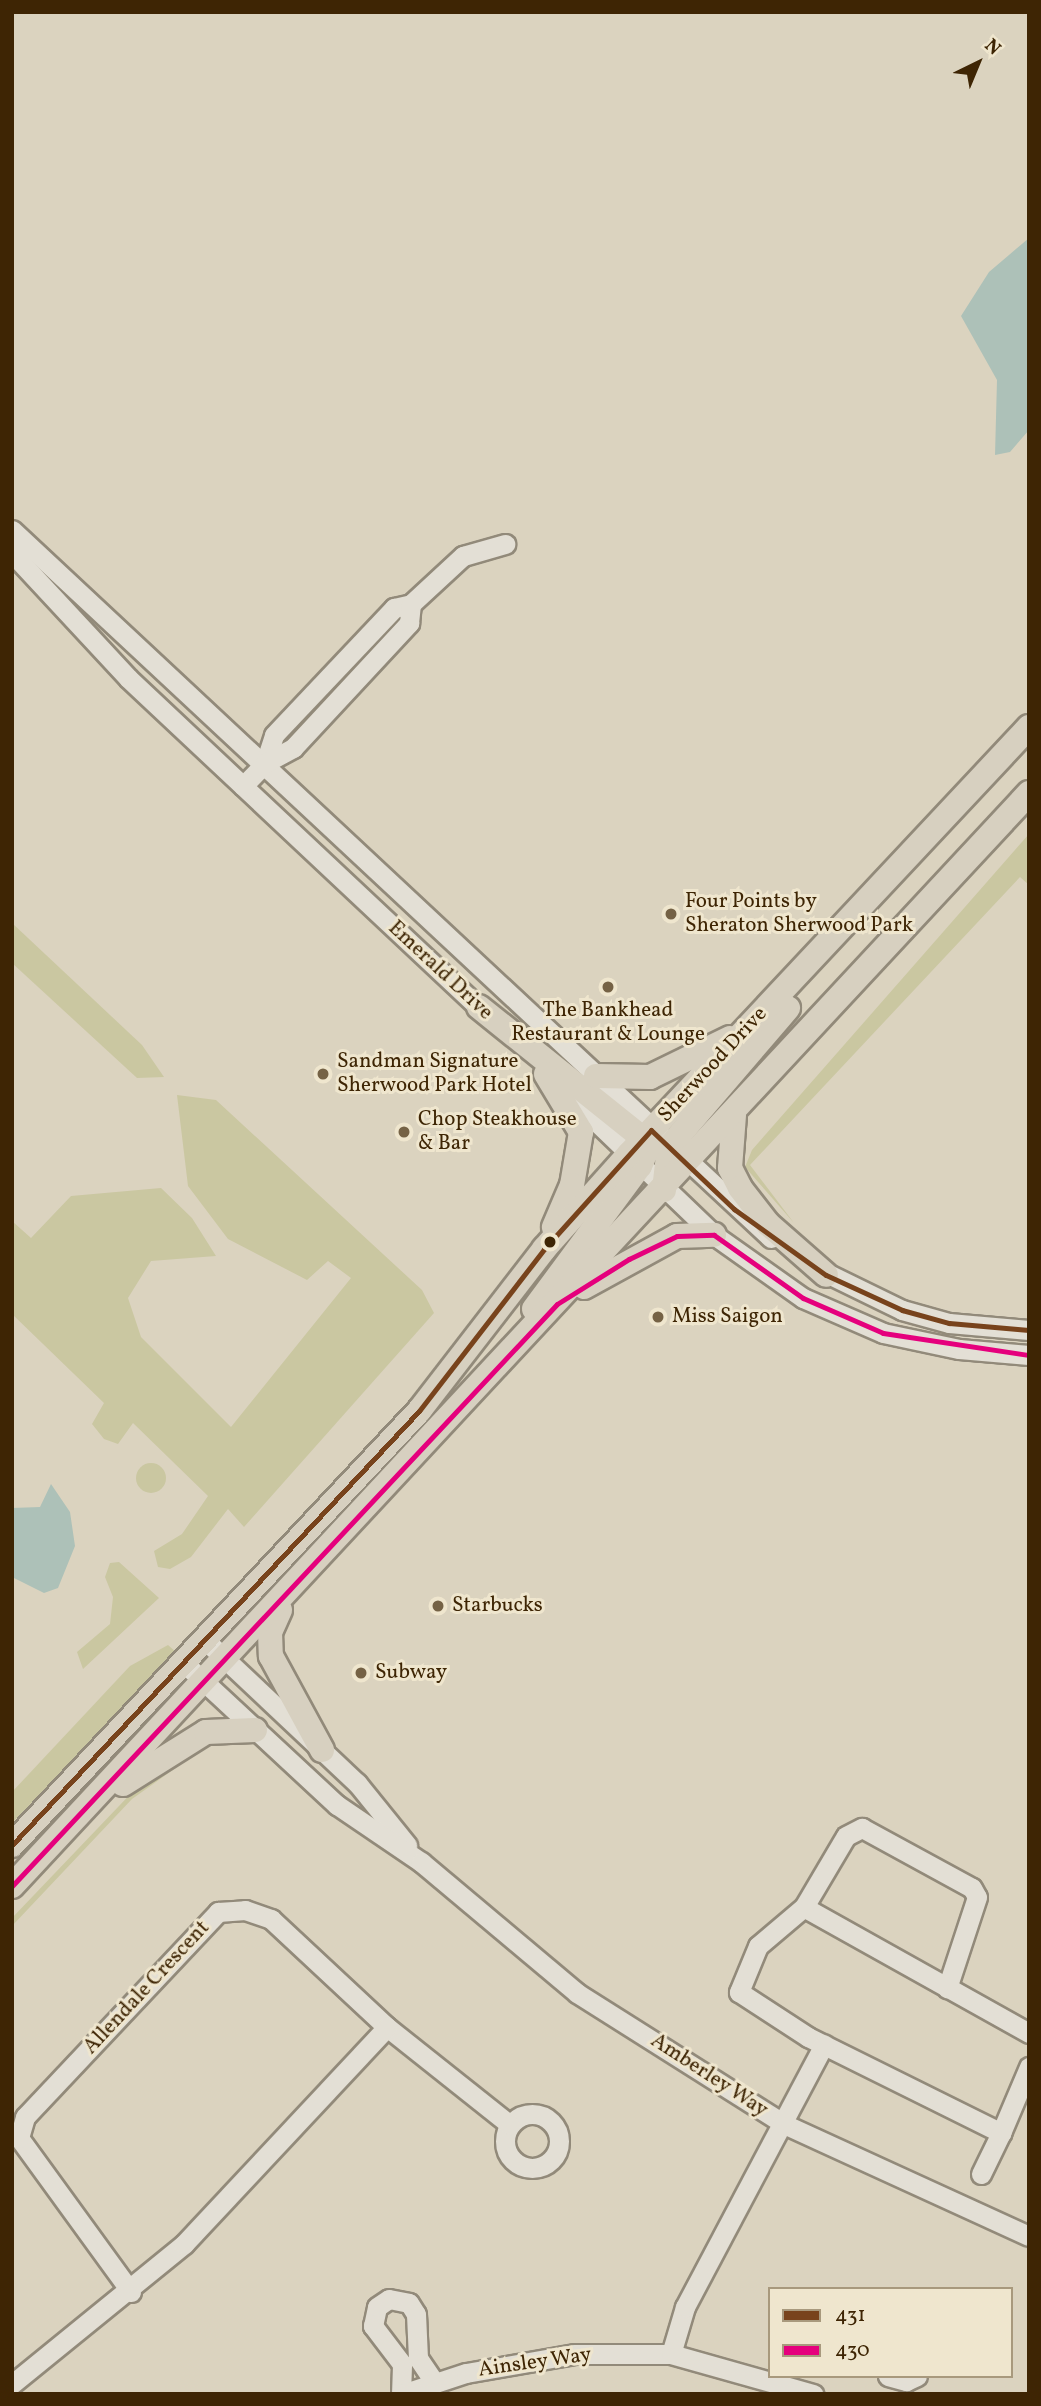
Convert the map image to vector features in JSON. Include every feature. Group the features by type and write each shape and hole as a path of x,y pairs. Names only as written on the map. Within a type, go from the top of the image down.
{"main road":[{"name":"Sherwood Drive","path":"12,1845 419,1411 544,1249 654,1150 743,1032 1029,727"},
{"name":"Sherwood Drive","path":"654,1150 734,1115 1029,793"},
{"path":"520,1343 537,1304 654,1150 801,993 814,958"},
{"path":"479,1007 654,1150"},
{"path":"596,1076 650,1077 743,1032"},
{"path":"544,1249 572,1185 581,1132 546,1074"},
{"path":"734,1115 730,1168 740,1188 768,1224 826,1275"},
{"name":"Sherwood Drive","path":"12,1885 226,1660 664,1190 654,1150"},
{"path":"557,1304 677,1236 714,1235"},
{"path":"300,1578 269,1643 279,1680 322,1751"},
{"path":"62,1832 188,1740 221,1727 256,1730"}],"street":[{"name":"Emerald Drive","path":"12,530 265,762 596,1076 628,1109 654,1150 664,1190 714,1235 803,1298 883,1333 959,1349 1029,1355"},
{"path":"243,786 265,762 274,735 394,608 411,604 463,556 505,544"},
{"name":"Emerald Drive","path":"12,554 104,653 479,1007 546,1074 826,1275 902,1310 948,1323 1029,1330"},
{"name":"Amberley Way","path":"205,1640 322,1751 421,1862"},
{"name":"Amberley Way","path":"184,1663 337,1805 421,1862 577,1993 784,2124 1029,2236"},
{"path":"947,1987 977,1897 972,1888 862,1828 846,1836 804,1907 758,1946 739,1992 824,2045 1001,2133"},
{"path":"804,1907 1029,2033"},
{"name":"Allendale Crescent","path":"131,2292 19,2138 25,2117 218,1912 245,1910 271,1919 387,2027"},
{"path":"12,2384 131,2292 387,2027 509,2125"},
{"path":"671,2354 685,2307 824,2045"},
{"path":"981,2174 1029,2067"},
{"path":"401,2394 402,2364 373,2326 377,2307 389,2299 409,2303 416,2314 418,2358 435,2383"},
{"name":"Ainsley Way","path":"401,2394 435,2383 575,2354 671,2354 813,2394"},
{"path":"893,2384 911,2378"}],"shaded area":[{"path":"1029,238 1029,430 1010,452 995,455 997,380 961,316 989,272"},
{"path":"1029,834 1029,885 1020,877 750,1165 794,1223 745,1167 752,1150"},
{"path":"12,923 142,1045 164,1077 137,1078 12,963"},
{"path":"177,1095 216,1100 422,1290 434,1313 244,1527 228,1509 191,1557 170,1569 158,1567 154,1551 182,1534 208,1496 133,1423 118,1444 104,1439 92,1424 104,1403 12,1314 12,1221 31,1238 71,1196 161,1188 192,1218 216,1256 151,1261 128,1298 141,1337 231,1427 351,1278 328,1261 307,1280 228,1239 188,1186"},
{"path":"151,1463 162,1467 166,1478 162,1489 151,1493 140,1489 136,1478 140,1467"},
{"path":"51,1484 70,1512 75,1546 58,1588 44,1593 12,1577 12,1508 40,1507"},
{"path":"119,1562 159,1598 83,1669 77,1652 110,1624 113,1597 105,1577 110,1563"},
{"path":"168,1645 177,1653 12,1823 12,1792 130,1666"},
{"path":"208,1745 132,1799 12,1926 12,1918 140,1784"}],"transit line":[{"name":"431","path":"12,1845 419,1411 544,1249 651,1130 734,1209 826,1275 902,1310 949,1323 1029,1330"},
{"name":"430","path":"12,1886 557,1304 629,1259 677,1236 714,1235 803,1298 883,1333 1029,1355"}],"place":[{"name":"Four Points by Sheraton Sherwood Park","path":"671,914"},
{"name":"The Bankhead Restaurant & Lounge","path":"608,987"},
{"name":"Sandman Signature Sherwood Park Hotel","path":"323,1074"},
{"name":"Chop Steakhouse & Bar","path":"404,1132"},
{"name":"Miss Saigon","path":"658,1317"},
{"name":"Starbucks","path":"438,1606"},
{"name":"Subway","path":"361,1673"}]}
